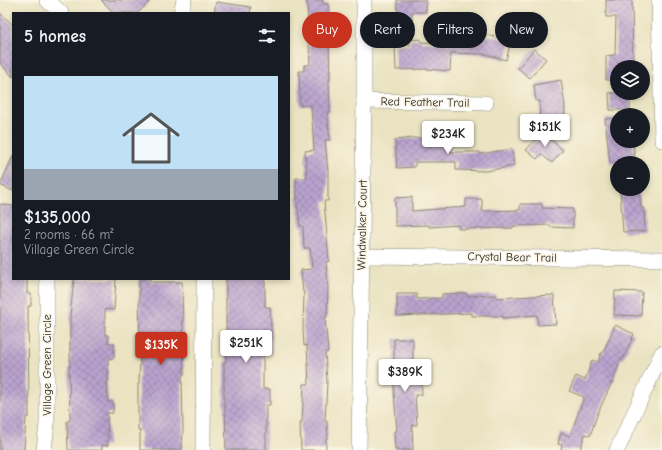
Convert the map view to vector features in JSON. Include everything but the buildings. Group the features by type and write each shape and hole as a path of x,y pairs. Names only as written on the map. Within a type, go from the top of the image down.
{"street":[{"path":"47,0 60,12"},
{"path":"181,12 184,0"},
{"name":"Windwalker Court","path":"359,450 364,0"},
{"path":"660,0 662,140"},
{"name":"Red Feather Trail","path":"364,101 486,103"},
{"name":"Crystal Bear Trail","path":"362,256 662,259"},
{"name":"Village Green Circle","path":"44,450 47,424 47,280"},
{"path":"203,450 204,280"},
{"path":"617,450 662,353"}]}
